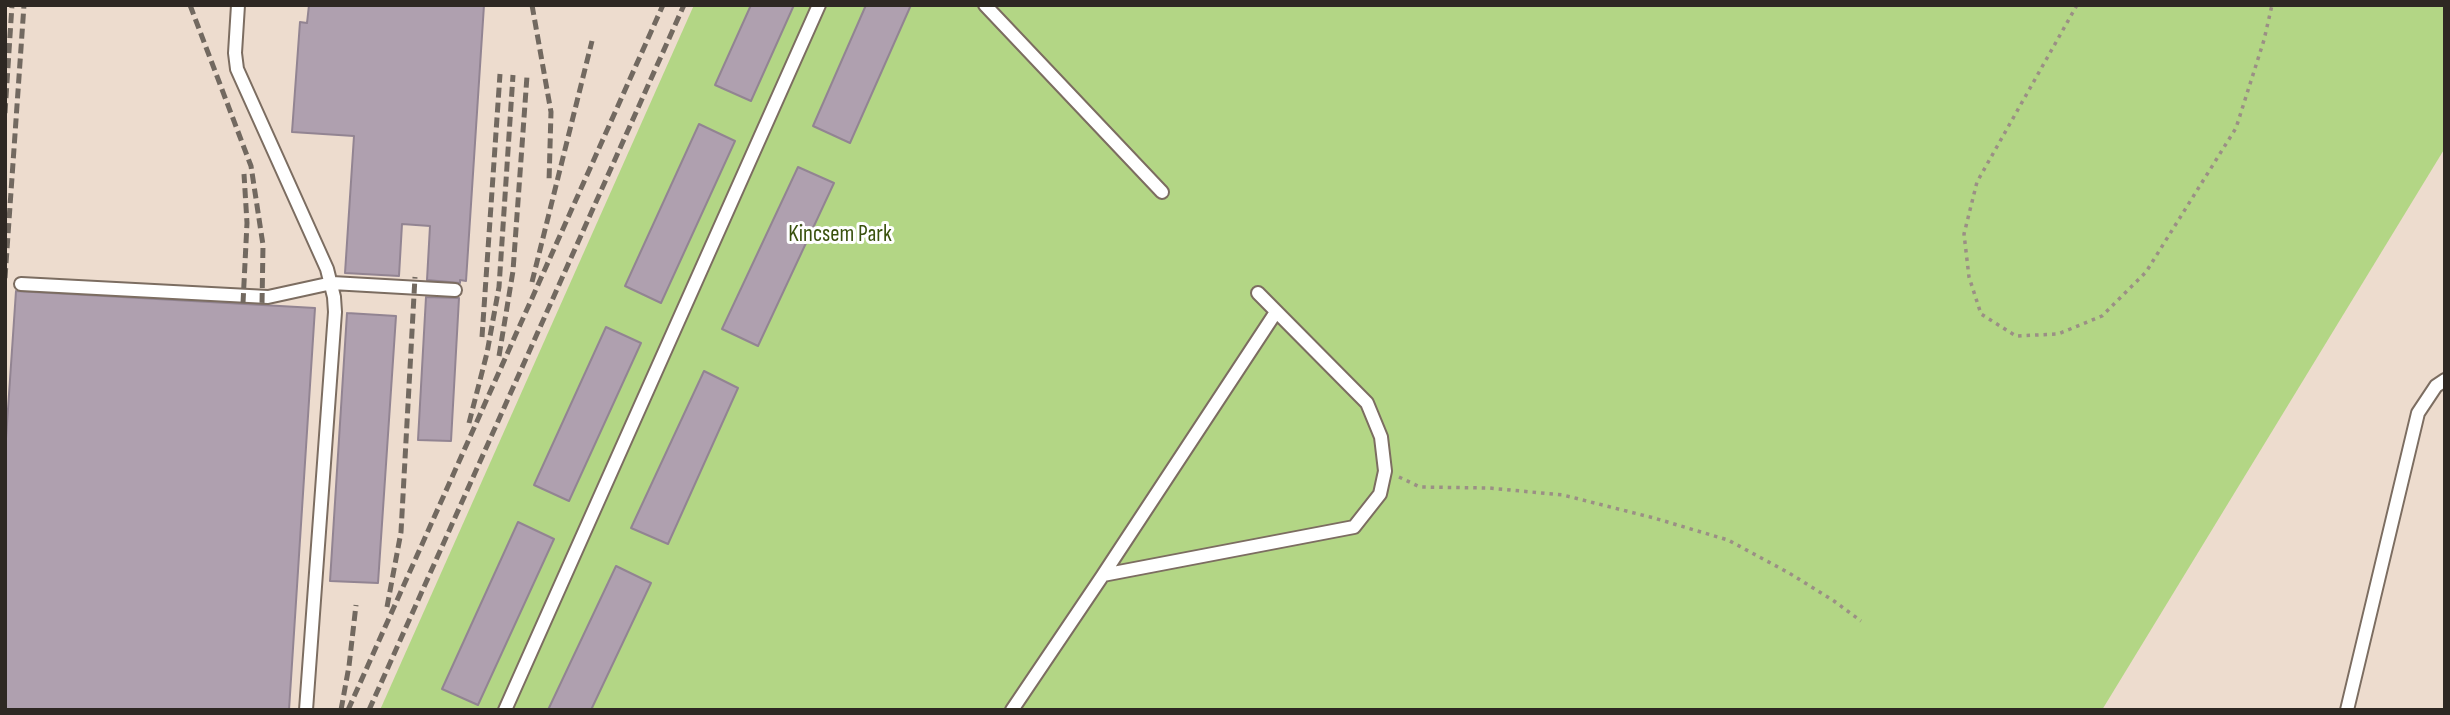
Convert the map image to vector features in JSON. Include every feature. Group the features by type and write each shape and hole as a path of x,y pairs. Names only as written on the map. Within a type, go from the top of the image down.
{"lane":[{"path":"238,5 234,53 237,69 332,283 335,312 306,710"},
{"path":"505,710 819,5"},
{"path":"985,5 1162,192"},
{"path":"21,284 268,298 332,283 455,290"},
{"path":"1103,575 1354,527 1380,494 1385,471 1381,436 1367,403 1258,293"},
{"path":"1012,710 1276,312"},
{"path":"2349,709 2418,413 2436,386 2445,380"}],"path":[{"path":"2077,5 1977,182 1964,234 1969,277 1982,314 2016,336 2058,334 2102,316 2146,272 2236,128 2264,40 2272,5"},
{"path":"1385,471 1420,487 1489,488 1563,495 1728,540 1789,573 1861,621"}],"green space":[{"name":"Kincsem Park","path":"694,5 2445,5 2445,148 2102,710 380,710"}],"building":[{"path":"309,5 484,5 466,281 460,280 460,283 427,280 430,226 402,224 399,276 345,273 354,136 292,132 300,22 307,23"},
{"path":"751,5 794,5 751,101 715,85"},
{"path":"866,5 911,5 850,143 813,126"},
{"path":"699,124 735,141 661,303 625,286"},
{"path":"798,167 834,183 758,346 722,329"},
{"path":"16,291 315,308 289,710 5,710 5,453"},
{"path":"426,297 459,298 451,441 418,440"},
{"path":"347,313 396,316 378,583 330,581"},
{"path":"606,327 641,343 569,501 534,485"},
{"path":"704,371 738,388 668,544 631,528"},
{"path":"518,522 554,539 478,705 442,689"},
{"path":"616,566 651,583 591,710 548,710"}],"railway":[{"path":"5,113 12,5"},
{"path":"5,278 24,5"},
{"path":"190,5 251,166 263,245 262,304"},
{"path":"532,5 551,112 549,182"},
{"path":"348,710 663,5"},
{"path":"369,710 684,5"},
{"path":"532,282 592,41"},
{"path":"482,337 500,74"},
{"path":"469,423 487,353 499,287 513,75"},
{"path":"499,356 513,271 527,76"},
{"path":"243,303 247,223 244,174"},
{"path":"387,607 401,532 415,277"},
{"path":"341,710 356,605"}]}
